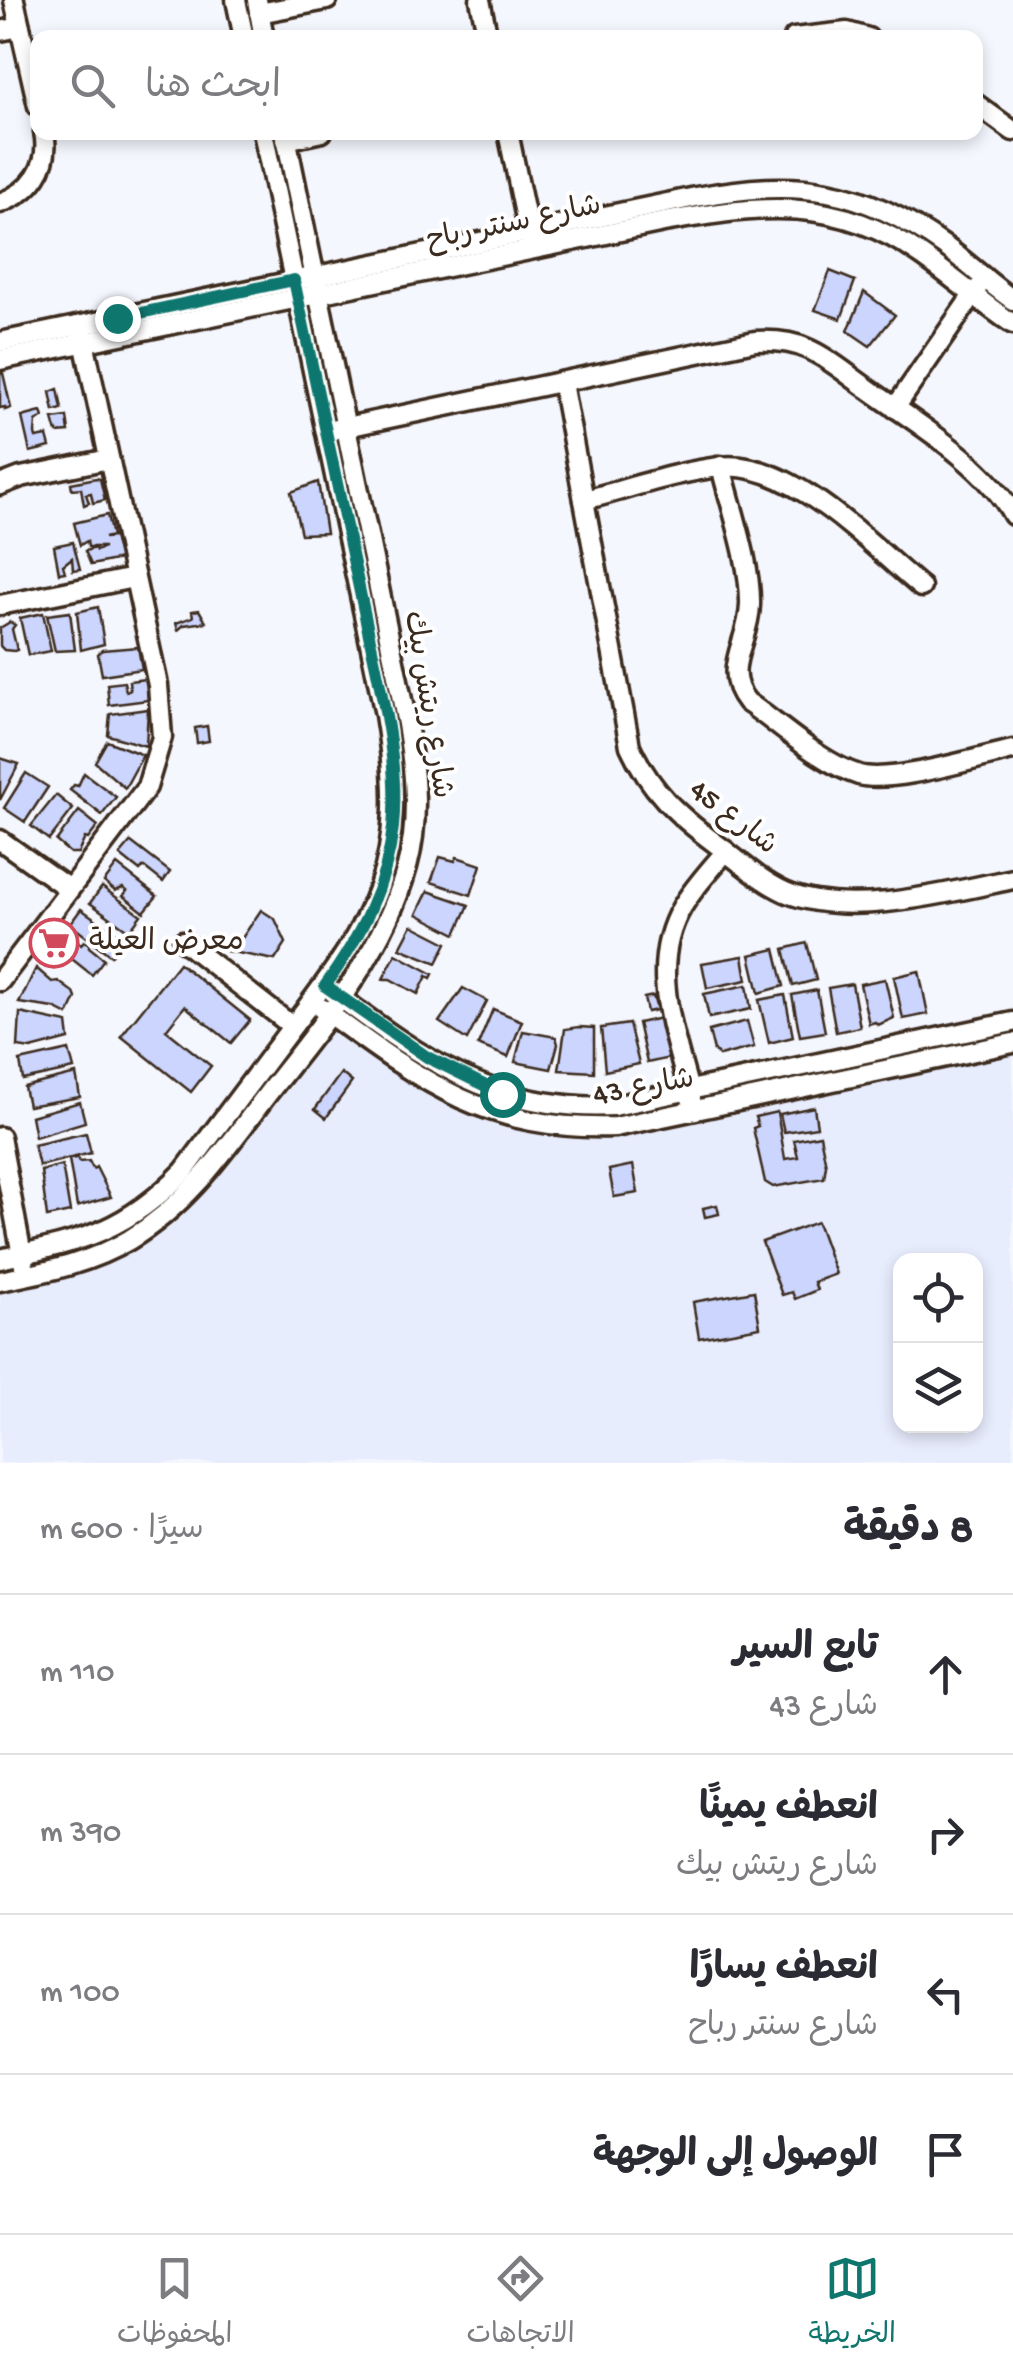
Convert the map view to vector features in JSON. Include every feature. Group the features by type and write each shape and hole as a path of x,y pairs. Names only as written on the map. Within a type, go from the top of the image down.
{"street":[{"path":"14,0 30,71"},
{"path":"236,0 242,30"},
{"path":"258,7 327,0"},
{"path":"480,0 486,30"},
{"path":"0,31 20,27"},
{"path":"983,109 1013,131"},
{"path":"0,204 24,191 36,177 44,161 44,140"},
{"name":"شارع ريتش بيك","path":"0,1259 97,1234 144,1208 184,1172 325,986 355,942 380,888 395,802 385,715 265,140"},
{"name":"شارع ريتش بيك","path":"0,1282 71,1266 102,1254 128,1241 176,1206 197,1185 330,1014 363,965 397,899 414,826 416,788 408,724 287,140"},
{"path":"510,140 530,240"},
{"name":"شارع سنتر رباح","path":"0,360 82,334 530,240 746,188 806,187 835,192 891,214 939,242 1013,300"},
{"name":"شارع سنتر رباح","path":"530,240 744,208 798,208 850,220 899,241 1013,324"},
{"path":"895,408 984,278"},
{"path":"0,981 147,787 162,737 158,685 82,334"},
{"name":"شارع سنتر رباح","path":"0,342 82,334"},
{"path":"327,432 774,340 810,349 895,408 992,484 1013,515"},
{"name":"شارع 45","path":"562,383 630,746 658,795 726,851 782,890 810,901 838,906 867,905 1013,879"},
{"path":"0,485 109,459"},
{"path":"721,466 749,591 748,626 733,676 747,702 834,763 875,778 1013,750"},
{"path":"584,500 721,466 747,467 790,482 921,587"},
{"path":"0,605 134,578"},
{"path":"0,840 68,889"},
{"path":"691,1100 665,998 666,950 672,926 684,904 726,851"},
{"path":"183,942 292,1026"},
{"name":"شارع 43","path":"325,986 451,1071 489,1090 557,1106 691,1100 1013,1043"},
{"name":"شارع 43","path":"313,1002 443,1092 498,1114 586,1128 616,1127 691,1100 1013,1022"},
{"path":"0,1137 26,1276"}],"shaded area":[{"path":"326,1001 455,1086 526,1111 564,1116 639,1113 1013,1033 1013,1463 0,1463 0,1271 62,1258 106,1241 141,1222 171,1197 218,1143"}],"building":[{"path":"830,271 855,281 841,319 815,310"},
{"path":"864,292 895,315 870,346 848,331"},
{"path":"3,373 11,408 5,410 0,408"},
{"path":"58,389 62,409 54,411 50,392"},
{"path":"41,412 43,417 36,422 36,438 47,436 50,447 30,452 22,417"},
{"path":"67,417 69,432 57,433 53,419"},
{"path":"100,479 105,500 93,503 91,493 86,494 89,503 84,505 81,488 72,489 71,483"},
{"path":"318,482 326,533 301,534 291,492"},
{"path":"107,515 112,536 104,538 114,537 120,559 91,565 85,551 104,547 88,547 87,541 80,545 74,523"},
{"path":"73,542 80,569 73,570 72,558 63,565 65,572 59,573 54,546"},
{"path":"98,607 104,644 81,650 77,612"},
{"path":"199,610 206,622 184,625 178,630 176,623 193,617 192,611"},
{"path":"70,612 75,650 55,651 47,615"},
{"path":"43,613 51,651 28,655 20,618"},
{"path":"10,622 15,625 14,651 0,646 0,628"},
{"path":"138,647 142,669 102,675 98,654 102,650"},
{"path":"146,679 148,700 109,705 107,684 124,682 126,691 130,690 129,681"},
{"path":"148,709 146,746 108,735 110,714"},
{"path":"207,726 209,741 197,743 195,728"},
{"path":"107,741 143,755 125,788 95,762"},
{"path":"0,758 19,764 0,800"},
{"path":"26,773 48,787 25,822 4,808"},
{"path":"84,773 116,797 102,815 70,790 78,786"},
{"path":"56,795 73,809 49,840 31,826"},
{"path":"79,811 98,826 85,838 78,853 70,853 56,841"},
{"path":"131,842 170,872 163,882 120,855"},
{"path":"440,857 455,861 457,857 481,865 471,895 431,882"},
{"path":"117,865 157,896 144,912 123,896 127,891 123,888 115,891 104,882"},
{"path":"102,887 141,915 129,931 90,903"},
{"path":"428,891 469,905 456,934 417,914"},
{"path":"81,909 124,939 111,956 70,924"},
{"path":"261,910 275,919 286,943 275,960 227,951 238,944"},
{"path":"412,925 447,943 437,963 400,948"},
{"path":"66,933 81,944 89,944 104,959 92,975 72,959 69,961 51,950"},
{"path":"807,943 816,980 793,986 784,949"},
{"path":"775,949 784,986 759,993 750,955"},
{"path":"396,954 433,974 431,978 427,976 418,994 383,979"},
{"path":"743,956 747,980 707,988 702,963"},
{"path":"179,963 250,1020 231,1043 185,1006 166,1030 211,1066 191,1092 121,1036"},
{"path":"36,968 74,993 76,998 68,1015 54,1008 19,1003"},
{"path":"919,971 928,1014 903,1019 894,977"},
{"path":"885,979 894,1018 878,1025 869,1024 860,984"},
{"path":"852,984 860,1027 836,1032 828,988"},
{"path":"747,985 751,1009 709,1018 704,994"},
{"path":"463,988 487,1001 467,1040 439,1022"},
{"path":"817,990 825,1032 800,1036 792,995"},
{"path":"785,995 793,1037 769,1043 759,1000"},
{"path":"653,996 657,1010 647,1012 644,998"},
{"path":"493,1009 522,1021 508,1057 478,1045"},
{"path":"20,1013 67,1023 69,1039 31,1049 18,1047"},
{"path":"666,1017 674,1057 647,1063 638,1023"},
{"path":"747,1021 754,1047 719,1056 709,1031"},
{"path":"629,1024 639,1064 605,1071 601,1028"},
{"path":"594,1028 594,1072 559,1070 565,1029"},
{"path":"523,1031 556,1037 558,1044 551,1069 515,1062"},
{"path":"69,1050 74,1069 23,1080 20,1061"},
{"path":"341,1073 352,1082 326,1118 315,1109"},
{"path":"76,1074 80,1097 28,1106 24,1087"},
{"path":"80,1102 85,1122 35,1137 31,1116"},
{"path":"814,1107 817,1127 784,1132 780,1114"},
{"path":"777,1112 785,1159 798,1157 794,1140 820,1135 826,1165 824,1178 773,1187 765,1182 753,1128 758,1126 755,1117"},
{"path":"86,1133 91,1153 39,1166 34,1145"},
{"path":"77,1158 79,1162 89,1161 93,1169 96,1167 111,1197 77,1207 69,1159"},
{"path":"62,1165 70,1212 47,1217 41,1171"},
{"path":"633,1165 638,1193 614,1197 609,1170"},
{"path":"717,1205 719,1214 705,1217 703,1208"},
{"path":"817,1222 836,1274 814,1282 817,1290 795,1299 792,1292 782,1295 762,1242"},
{"path":"754,1291 760,1327 699,1338 693,1302"}],"place":[{"name":"معرض العيلة","path":"54,943"}],"route":[{"path":"117,318 294,280 394,772 393,831 380,888 355,942 325,986 427,1057 502,1094"}]}
